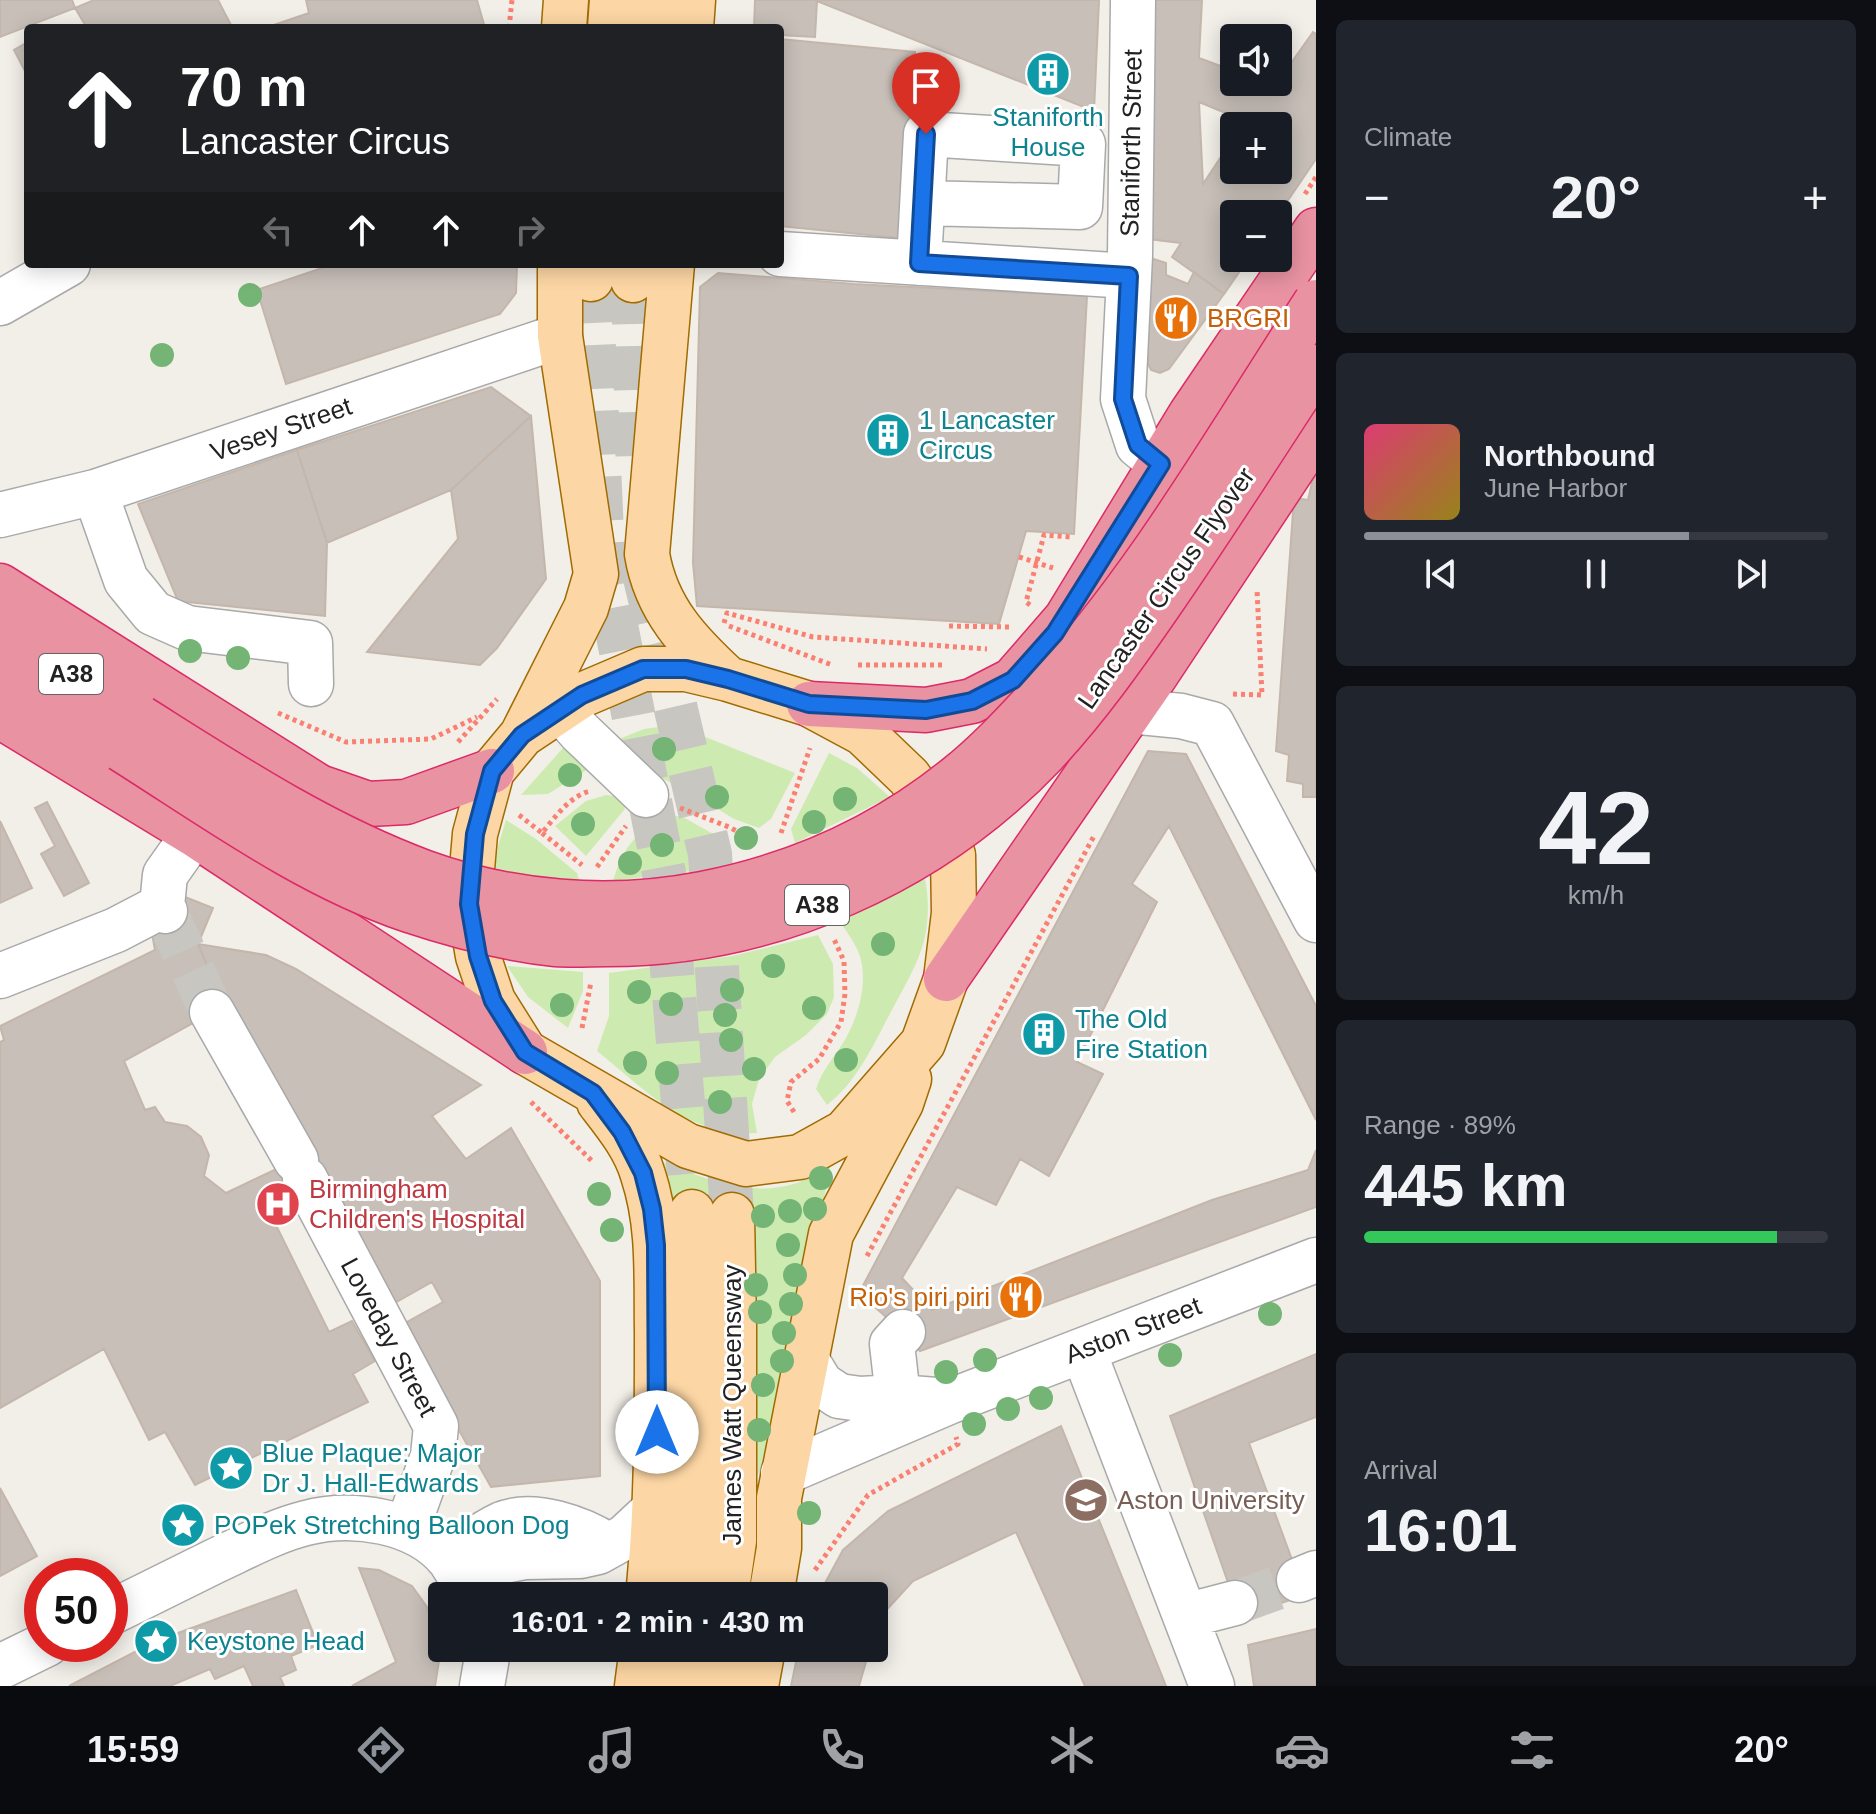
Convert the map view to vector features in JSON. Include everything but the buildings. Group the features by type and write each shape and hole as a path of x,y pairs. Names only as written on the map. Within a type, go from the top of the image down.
{"highway":[{"path":"809,704 926,710 972,701 1013,680 1066,619 1191,414 1316,230"},
{"name":"Lancaster Circus Flyover","path":"131,734 332,834 425,873 507,895 595,905 673,900 749,885 821,860 891,823 957,778 1007,731 1060,674 1116,605 1167,532 1316,302"},
{"name":"Lancaster Circus Flyover","path":"131,734 268,841 340,881 407,909 486,932 558,944 651,944 733,931 830,901 910,861 986,807 1043,754 1106,682 1191,559 1316,367"},
{"path":"946,979 1316,433"},
{"path":"0,586 319,787 368,804 406,802 492,771"},
{"name":"A38","path":"0,631 131,734"},
{"name":"A38","path":"0,671 131,734"},
{"path":"0,716 194,834 525,1052"}],"main road":[{"path":"564,24 566,0"},
{"path":"610,24 612,0"},
{"path":"650,24 652,0"},
{"path":"691,24 693,0"},
{"path":"581,269 560,336 596,574 586,608 522,735 492,771 475,834 469,904 478,956 493,1001 525,1052 688,1146 746,1164 800,1157 845,1132 923,1043"},
{"path":"647,269 647,554 650,573 659,597 688,642 728,679"},
{"name":"James Watt Queensway","path":"522,735 582,695 643,669 686,669 728,679 809,704 863,733 909,777 938,818 953,855 954,913 946,979 901,1103 831,1234 783,1473 779,1498 779,1548 773,1582"},
{"path":"593,1093 622,1132 637,1160 652,1209 656,1245 657,1417 649,1582"},
{"name":"James Watt Queensway","path":"688,1582 712,1214 734,1541 728,1582"},
{"path":"637,1686 640,1662"},
{"path":"677,1686 681,1662"},
{"path":"713,1686 717,1662"},
{"path":"756,1686 760,1662"}],"street":[{"name":"Staniforth Street","path":"1133,0 1129,276 1123,399 1138,445 1161,464"},
{"path":"919,263 924,203"},
{"path":"784,254 1129,276"},
{"path":"0,303 61,268"},
{"name":"Vesey Street","path":"0,515 95,492 560,336"},
{"path":"95,492 126,580 153,613 187,628 310,643 311,684"},
{"path":"561,710 646,795"},
{"path":"1130,711 1181,716 1212,724 1302,869 1316,920"},
{"path":"0,976 164,908 165,875 194,834"},
{"name":"Loveday Street","path":"212,1012 436,1426 433,1456 407,1529"},
{"name":"Aston Street","path":"783,1473 951,1401 1316,1260"},
{"path":"898,1397 892,1344 903,1332"},
{"path":"1083,1350 1212,1686"},
{"name":"Aston Street","path":"807,1361 821,1384 839,1396 951,1401"},
{"path":"448,1558 505,1523 525,1519 590,1536 625,1537 654,1510"},
{"path":"128,1604 266,1536 308,1522 375,1520 407,1529 448,1558 463,1582"},
{"path":"487,1582 499,1562 598,1552 590,1536"},
{"path":"1185,1616 1235,1603"},
{"path":"0,1667 24,1655"},
{"path":"482,1686 486,1662"}],"path":[{"path":"509,24 512,0"},
{"path":"1026,602 1044,535 1076,538"},
{"path":"1019,557 1057,569"},
{"path":"1257,579 1262,695"},
{"path":"833,665 724,624 727,613 813,637 997,650"},
{"path":"949,626 1018,628"},
{"path":"849,665 944,665"},
{"path":"275,712 346,742 431,739 478,716 504,690"},
{"path":"780,836 810,747"},
{"path":"542,833 581,794 603,788 646,795 729,827"},
{"path":"515,812 593,874"},
{"path":"861,1267 1095,836"},
{"path":"794,1112 787,1101 791,1082 819,1059 841,1022 845,994 844,961 832,935"},
{"path":"582,1028 590,992"},
{"path":"526,1098 595,1164"},
{"path":"813,1572 868,1495 958,1444 951,1401"}],"green space":[{"path":"666,726 688,730 795,773 771,819 759,828 734,819 653,774 619,739 644,729"},
{"path":"571,739 608,766 585,771 548,794 521,795"},
{"path":"829,753 857,768 890,797 795,843 791,829"},
{"path":"606,795 630,798 624,810 586,856 555,826 586,801"},
{"path":"662,814 683,817 715,835 722,867 613,881 631,843"},
{"path":"506,820 536,839 577,873 579,880 536,878 495,868"},
{"path":"925,879 928,918 918,958 865,1060 848,1084 827,1105 816,1089 853,1024 863,985 861,960 840,922"},
{"path":"818,935 833,964 834,997 827,1014 806,1035 775,1057 759,1079 752,1104 757,1133 732,1132 689,1119 652,1096 597,1051 609,1016 609,973 732,956"},
{"path":"507,966 583,972 583,991 568,1028 528,997"},
{"path":"661,1161 704,1178 747,1188 790,1185 811,1177 831,1164 789,1361 758,1475 744,1476 743,1201 666,1206"}],"tunnel":[{"path":"591,279 603,558 664,873 692,1212"},
{"path":"633,280 638,478"},
{"path":"645,578 710,854 732,1215"},
{"path":"165,911 212,1012"},
{"path":"1235,1603 1299,1580"}],"place":[{"name":"Staniforth House","path":"1048,74"},
{"name":"BRGRI","path":"1176,318"},
{"name":"1 Lancaster Circus","path":"888,435"},
{"name":"The Old Fire Station","path":"1044,1034"},
{"name":"Birmingham Children's Hospital","path":"278,1204"},
{"name":"Rio's piri piri","path":"1021,1297"},
{"name":"Blue Plaque: Major Dr J. Hall-Edwards","path":"231,1468"},
{"name":"Aston University","path":"1086,1500"},
{"name":"POPek Stretching Balloon Dog","path":"183,1525"},
{"name":"Keystone Head","path":"156,1641"}],"route":[{"path":"657,1432 656,1245 652,1209 643,1173 622,1132 593,1093 525,1052 493,1001 478,956 469,904 475,834 492,771 522,735 582,695 643,669 686,669 809,704 926,710 972,701 1013,680 1066,619 1161,464 1138,445 1123,399 1129,276 919,263 926,134"}]}
